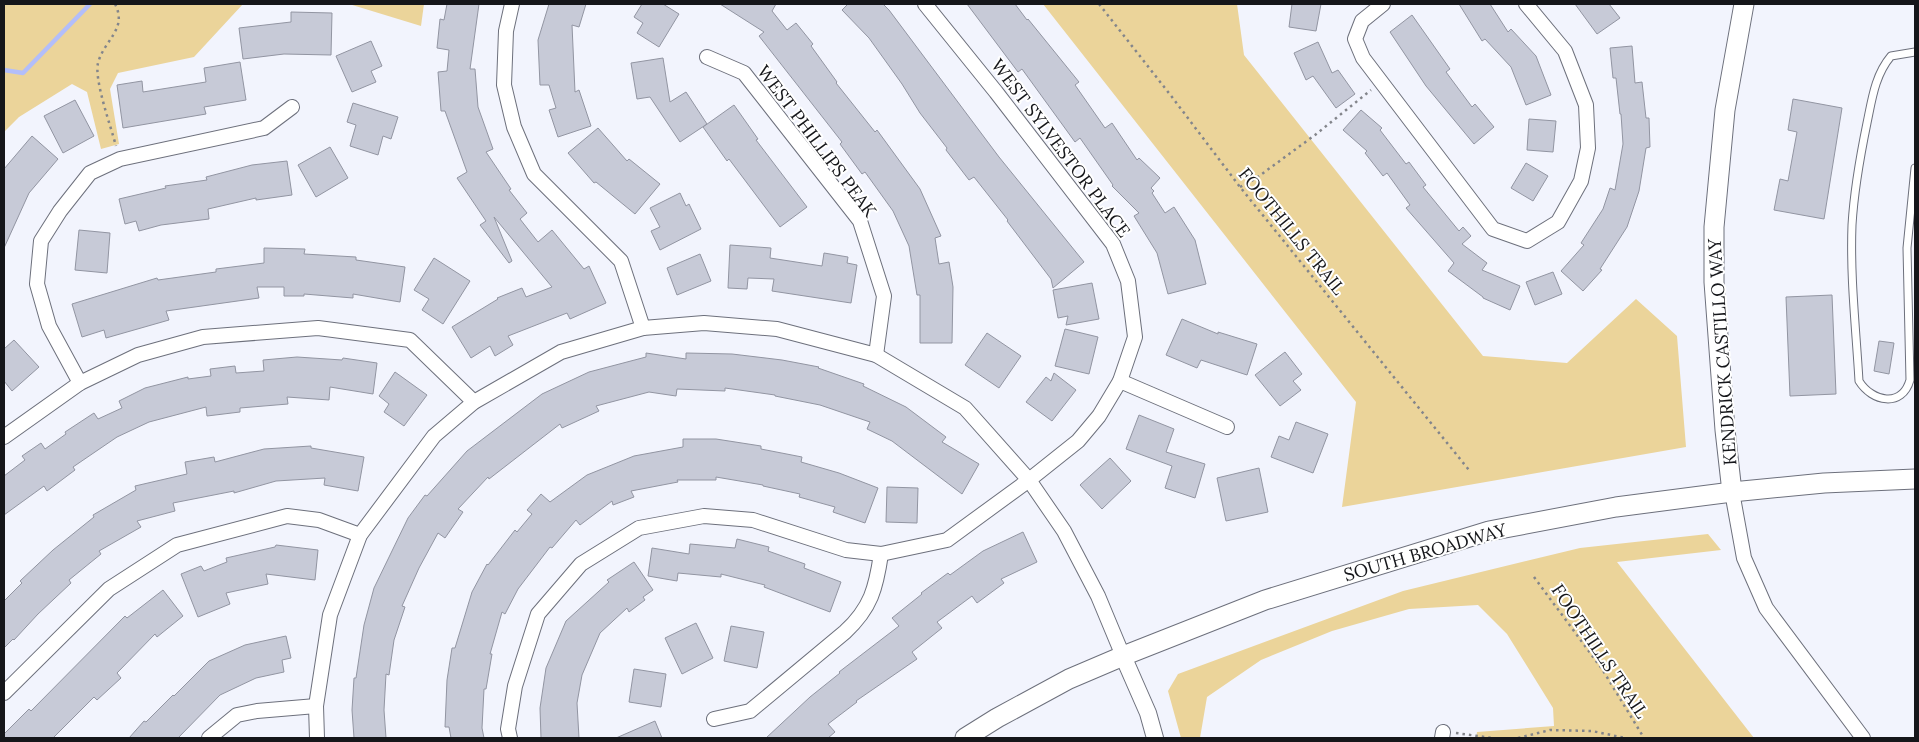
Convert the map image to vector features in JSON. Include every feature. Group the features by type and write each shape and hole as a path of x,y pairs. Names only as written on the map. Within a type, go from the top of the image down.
{"main road":[{"name":"KENDRICK CASTILLO WAY","path":"1732,492 1725,430 1714,282 1714,227 1724,110 1744,4"},
{"name":"SOUTH BROADWAY","path":"965,738 997,718 1069,679 1265,600 1490,531 1616,507 1732,492 1824,482 1915,479"}],"street":[{"path":"512,4 506,31 504,85 514,127 534,174 621,261 643,328"},
{"name":"WEST SYLVESTOR PLACE","path":"510,738 508,729 515,686 538,614 581,564 638,528 704,516 753,520 846,550 881,554 948,540 1030,480 1078,441 1099,416 1120,380 1135,337 1128,280 1113,244 996,92 925,4"},
{"path":"1383,4 1362,21 1355,38 1363,58 1493,228 1527,241 1558,222 1581,182 1588,148 1586,105 1565,51 1526,4"},
{"name":"WEST PHILLIPS PEAK","path":"707,58 744,73 860,221 884,296 876,355"},
{"path":"80,383 49,326 37,284 41,241 60,211 90,173 120,160 264,128 292,107"},
{"path":"318,738 316,706 330,615 360,535 434,436 474,402 561,352 643,328 704,323 778,329 876,355 965,408 1030,480 1064,531 1098,596 1148,714 1155,738"},
{"path":"4,437 80,383 138,356 203,336 318,328 410,340 474,402"},
{"path":"1120,380 1227,427"},
{"path":"1732,492 1744,558 1766,608 1863,738"},
{"path":"4,693 109,588 177,545 286,516 319,520 360,535"},
{"path":"714,719 750,711 846,632 859,619 876,585 881,554"},
{"path":"209,738 236,715 257,711 316,706"}],"lane":[{"path":"1915,52 1891,56 1880,72 1874,87 1858,164 1852,223 1852,258 1859,381 1865,390 1884,400 1903,393 1908,388 1910,380 1907,248 1915,168"}],"path":[{"path":"115,4 119,11 119,26 104,50 98,64 99,81 120,160"},
{"name":"FOOTHILLS TRAIL","path":"1099,4 1240,187 1469,470"},
{"path":"1240,187 1255,179 1315,134 1380,81"},
{"name":"FOOTHILLS TRAIL","path":"1534,578 1602,669 1644,738"},
{"path":"1518,738 1550,730 1592,731 1625,738"},
{"path":"1443,735 1492,738"}],"shaded area":[{"path":"4,4 243,4 194,57 118,73 110,89 119,144 101,149 87,92 72,84 19,117 4,132"},
{"path":"349,4 424,4 421,26"},
{"path":"1043,4 1237,4 1244,55 1483,356 1567,363 1636,299 1677,336 1686,447 1342,507 1356,402"},
{"path":"1708,534 1721,550 1617,562 1754,738 1476,738 1477,732 1554,726 1553,708 1507,634 1478,605 1409,609 1332,631 1261,660 1207,697 1200,738 1181,738 1168,691 1178,674 1403,591 1580,548"}],"building":[{"path":"447,4 479,4 470,69 475,69 478,107 493,149 486,152 511,189 509,190 527,213 520,219 538,242 552,230 584,269 589,266 606,303 570,319 567,313 508,336 513,345 495,356 490,346 471,358 452,327 497,298 522,288 526,297 552,287 494,217 512,261 509,263 480,225 486,221 457,178 467,172 445,111 441,111 438,72 447,71 449,50 437,48 440,19 444,20"},
{"path":"549,4 586,4 579,27 572,25 575,92 579,90 591,126 558,137 549,110 556,108 549,85 540,85 538,40"},
{"path":"642,4 663,4 679,14 659,47 637,33 643,23 634,17"},
{"path":"720,4 776,4 772,11 787,30 796,23 813,44 811,46 836,83 875,132 877,130 920,189 941,236 935,238 939,264 949,262 953,287 952,343 920,343 920,295 917,295 909,246 893,211 865,172 862,174 840,144 842,142 759,36 764,32"},
{"path":"848,4 883,4 889,10 999,157 1084,262 1053,288 1051,279 1008,220 974,177 969,180 946,150 947,148 920,113 869,38 842,10"},
{"path":"967,4 1015,4 1028,19 1079,82 1075,85 1105,128 1112,123 1137,160 1139,158 1160,178 1151,188 1154,191 1152,193 1165,213 1174,207 1195,240 1206,284 1168,294 1157,253 1134,216 1139,213 1112,186 1080,138 1075,142 1022,69 1018,72"},
{"path":"1292,4 1321,4 1316,31 1289,27"},
{"path":"1459,4 1490,4 1508,32 1511,29 1536,56 1551,95 1526,105 1511,67 1485,39 1482,41"},
{"path":"1575,4 1609,4 1620,18 1597,34"},
{"path":"291,12 332,13 331,55 284,54 243,59 239,28 291,22"},
{"path":"1412,15 1450,69 1446,72 1472,107 1475,104 1494,127 1474,144 1426,86 1390,32"},
{"path":"371,41 382,66 371,71 376,82 352,92 336,56"},
{"path":"1318,42 1332,73 1338,70 1355,94 1336,108 1313,76 1306,80 1294,53"},
{"path":"1632,46 1635,83 1642,82 1646,118 1649,118 1650,147 1646,148 1639,191 1627,227 1600,269 1602,270 1583,291 1561,271 1584,245 1581,243 1603,209 1610,188 1615,190 1623,144 1621,114 1616,78 1613,78 1610,48"},
{"path":"663,58 670,102 686,92 707,124 680,142 650,97 637,99 631,63"},
{"path":"240,62 246,100 204,107 206,114 123,128 117,85 142,81 143,92 206,82 204,68"},
{"path":"1793,99 1842,108 1824,219 1774,210 1780,179 1788,181 1797,132 1788,130"},
{"path":"75,100 94,136 63,153 44,116"},
{"path":"353,103 398,117 391,139 383,136 378,155 350,146 356,125 347,122"},
{"path":"734,105 758,139 756,140 807,207 780,227 729,159 727,161 703,127"},
{"path":"1361,110 1382,128 1380,130 1406,164 1409,162 1426,185 1423,187 1459,231 1463,227 1471,236 1462,244 1487,263 1482,270 1520,286 1510,310 1483,298 1448,271 1454,263 1406,208 1410,205 1387,173 1383,176 1365,153 1367,151 1343,130"},
{"path":"1529,119 1556,121 1553,152 1527,150"},
{"path":"598,128 627,161 629,159 660,184 635,214 596,182 594,183 568,153"},
{"path":"32,136 58,159 29,193 4,248 4,169"},
{"path":"330,147 348,178 316,197 298,165"},
{"path":"287,161 292,195 256,200 256,198 208,209 209,219 161,225 139,231 136,221 125,224 119,199 166,188 165,186 207,180 206,177 252,165"},
{"path":"1526,163 1548,176 1533,201 1511,188"},
{"path":"680,193 686,206 689,204 701,229 660,250 651,231 660,227 650,208"},
{"path":"79,230 110,233 107,273 75,270"},
{"path":"730,245 771,248 770,258 822,266 824,253 848,257 847,263 857,265 851,303 772,291 774,279 748,278 747,289 728,288"},
{"path":"264,248 305,249 304,254 356,257 356,260 405,267 400,302 353,294 353,298 304,294 304,296 284,296 284,287 257,287 259,298 166,311 169,320 106,338 104,330 82,337 72,304 157,278 158,280 216,272 216,269 264,263"},
{"path":"700,254 711,281 677,295 667,268"},
{"path":"434,258 470,281 443,324 422,310 429,299 414,290"},
{"path":"1553,272 1562,294 1535,305 1526,282"},
{"path":"1092,283 1099,319 1066,325 1068,316 1058,318 1053,290"},
{"path":"1832,295 1836,394 1790,396 1786,297"},
{"path":"1182,319 1218,334 1218,332 1257,344 1247,375 1201,360 1197,368 1166,355"},
{"path":"1065,329 1098,337 1089,374 1055,366"},
{"path":"987,333 1021,356 999,388 965,365"},
{"path":"14,340 39,367 12,391 4,381 4,349"},
{"path":"1879,341 1894,343 1889,374 1874,371"},
{"path":"1285,352 1302,374 1293,381 1301,390 1280,406 1255,375"},
{"path":"646,353 686,359 686,353 732,354 819,367 864,384 863,386 906,407 946,437 942,442 979,464 962,494 892,441 867,429 870,422 820,405 775,395 725,388 725,391 677,389 676,396 649,392 596,406 599,411 562,428 560,424 489,479 488,477 458,509 463,512 445,538 438,533 419,568 402,606 405,607 394,640 389,675 386,674 384,710 386,738 354,738 352,710 354,678 356,678 364,625 374,588 408,518 425,495 427,496 467,451 542,394 589,372 646,357"},
{"path":"297,357 342,360 343,358 377,363 373,394 330,387 329,400 287,397 288,404 240,408 240,412 207,416 206,407 149,422 117,437 73,467 75,470 47,491 44,486 4,515 4,476 25,460 22,456 41,443 45,449 66,434 65,432 94,413 98,419 122,408 119,401 145,388 188,377 188,379 211,376 210,369 235,366 236,373 264,371 263,360"},
{"path":"395,372 427,395 404,426 384,412 389,404 379,396"},
{"path":"1054,373 1076,390 1052,421 1026,402 1046,377 1051,381"},
{"path":"1139,415 1174,429 1166,452 1205,464 1195,498 1165,488 1172,466 1126,449"},
{"path":"1296,422 1328,434 1313,473 1271,457 1279,436 1289,440"},
{"path":"683,439 716,439 761,446 761,449 802,457 801,462 839,473 878,488 865,523 833,512 835,507 799,497 800,494 716,477 716,480 677,480 678,482 631,491 634,497 613,505 612,501 580,525 576,520 552,548 550,547 518,589 505,614 502,612 490,654 492,654 486,689 484,689 482,728 484,738 451,738 449,727 445,727 447,680 452,648 455,648 472,592 487,564 515,530 517,532 532,514 527,510 541,494 550,502 587,475 634,456 683,447"},
{"path":"311,446 311,448 364,457 358,491 324,485 325,478 276,481 234,493 234,491 173,503 175,511 137,521 141,527 99,551 101,554 69,580 71,583 4,648 4,601 22,583 20,581 53,550 94,517 93,515 136,490 135,486 187,474 185,462 214,457 215,462 264,449"},
{"path":"1110,458 1131,481 1102,509 1080,485"},
{"path":"1259,468 1268,512 1226,521 1217,478"},
{"path":"887,487 918,488 917,523 886,522"},
{"path":"1023,532 1037,562 1001,579 1004,583 977,603 972,596 937,622 942,628 912,652 917,659 856,701 828,724 835,732 828,738 766,738 839,672 899,626 892,618 921,593 983,551"},
{"path":"737,539 769,547 768,551 805,564 804,568 841,582 830,612 764,587 765,585 721,574 721,577 678,573 677,581 648,576 652,548 689,554 690,544 735,548"},
{"path":"276,545 318,550 315,580 266,574 268,584 226,593 230,604 198,617 181,574 201,566 204,571 227,562 226,558 275,547"},
{"path":"634,562 653,590 643,597 645,600 629,612 627,608 600,633 582,675 577,703 579,738 541,738 540,708 546,668 566,621 609,582 607,580"},
{"path":"163,590 183,616 157,637 155,634 117,673 121,678 97,700 94,697 53,738 4,738 4,734 29,709 31,711 125,616 127,618"},
{"path":"696,623 713,658 682,674 665,638"},
{"path":"731,626 764,632 757,668 724,661"},
{"path":"286,636 291,658 282,660 284,672 256,678 220,695 178,738 129,738 144,721 146,722 209,661 245,645"},
{"path":"634,669 666,674 661,707 629,702"},
{"path":"655,721 662,738 616,738"}],"waterway":[{"path":"4,70 23,73 90,4"}]}
